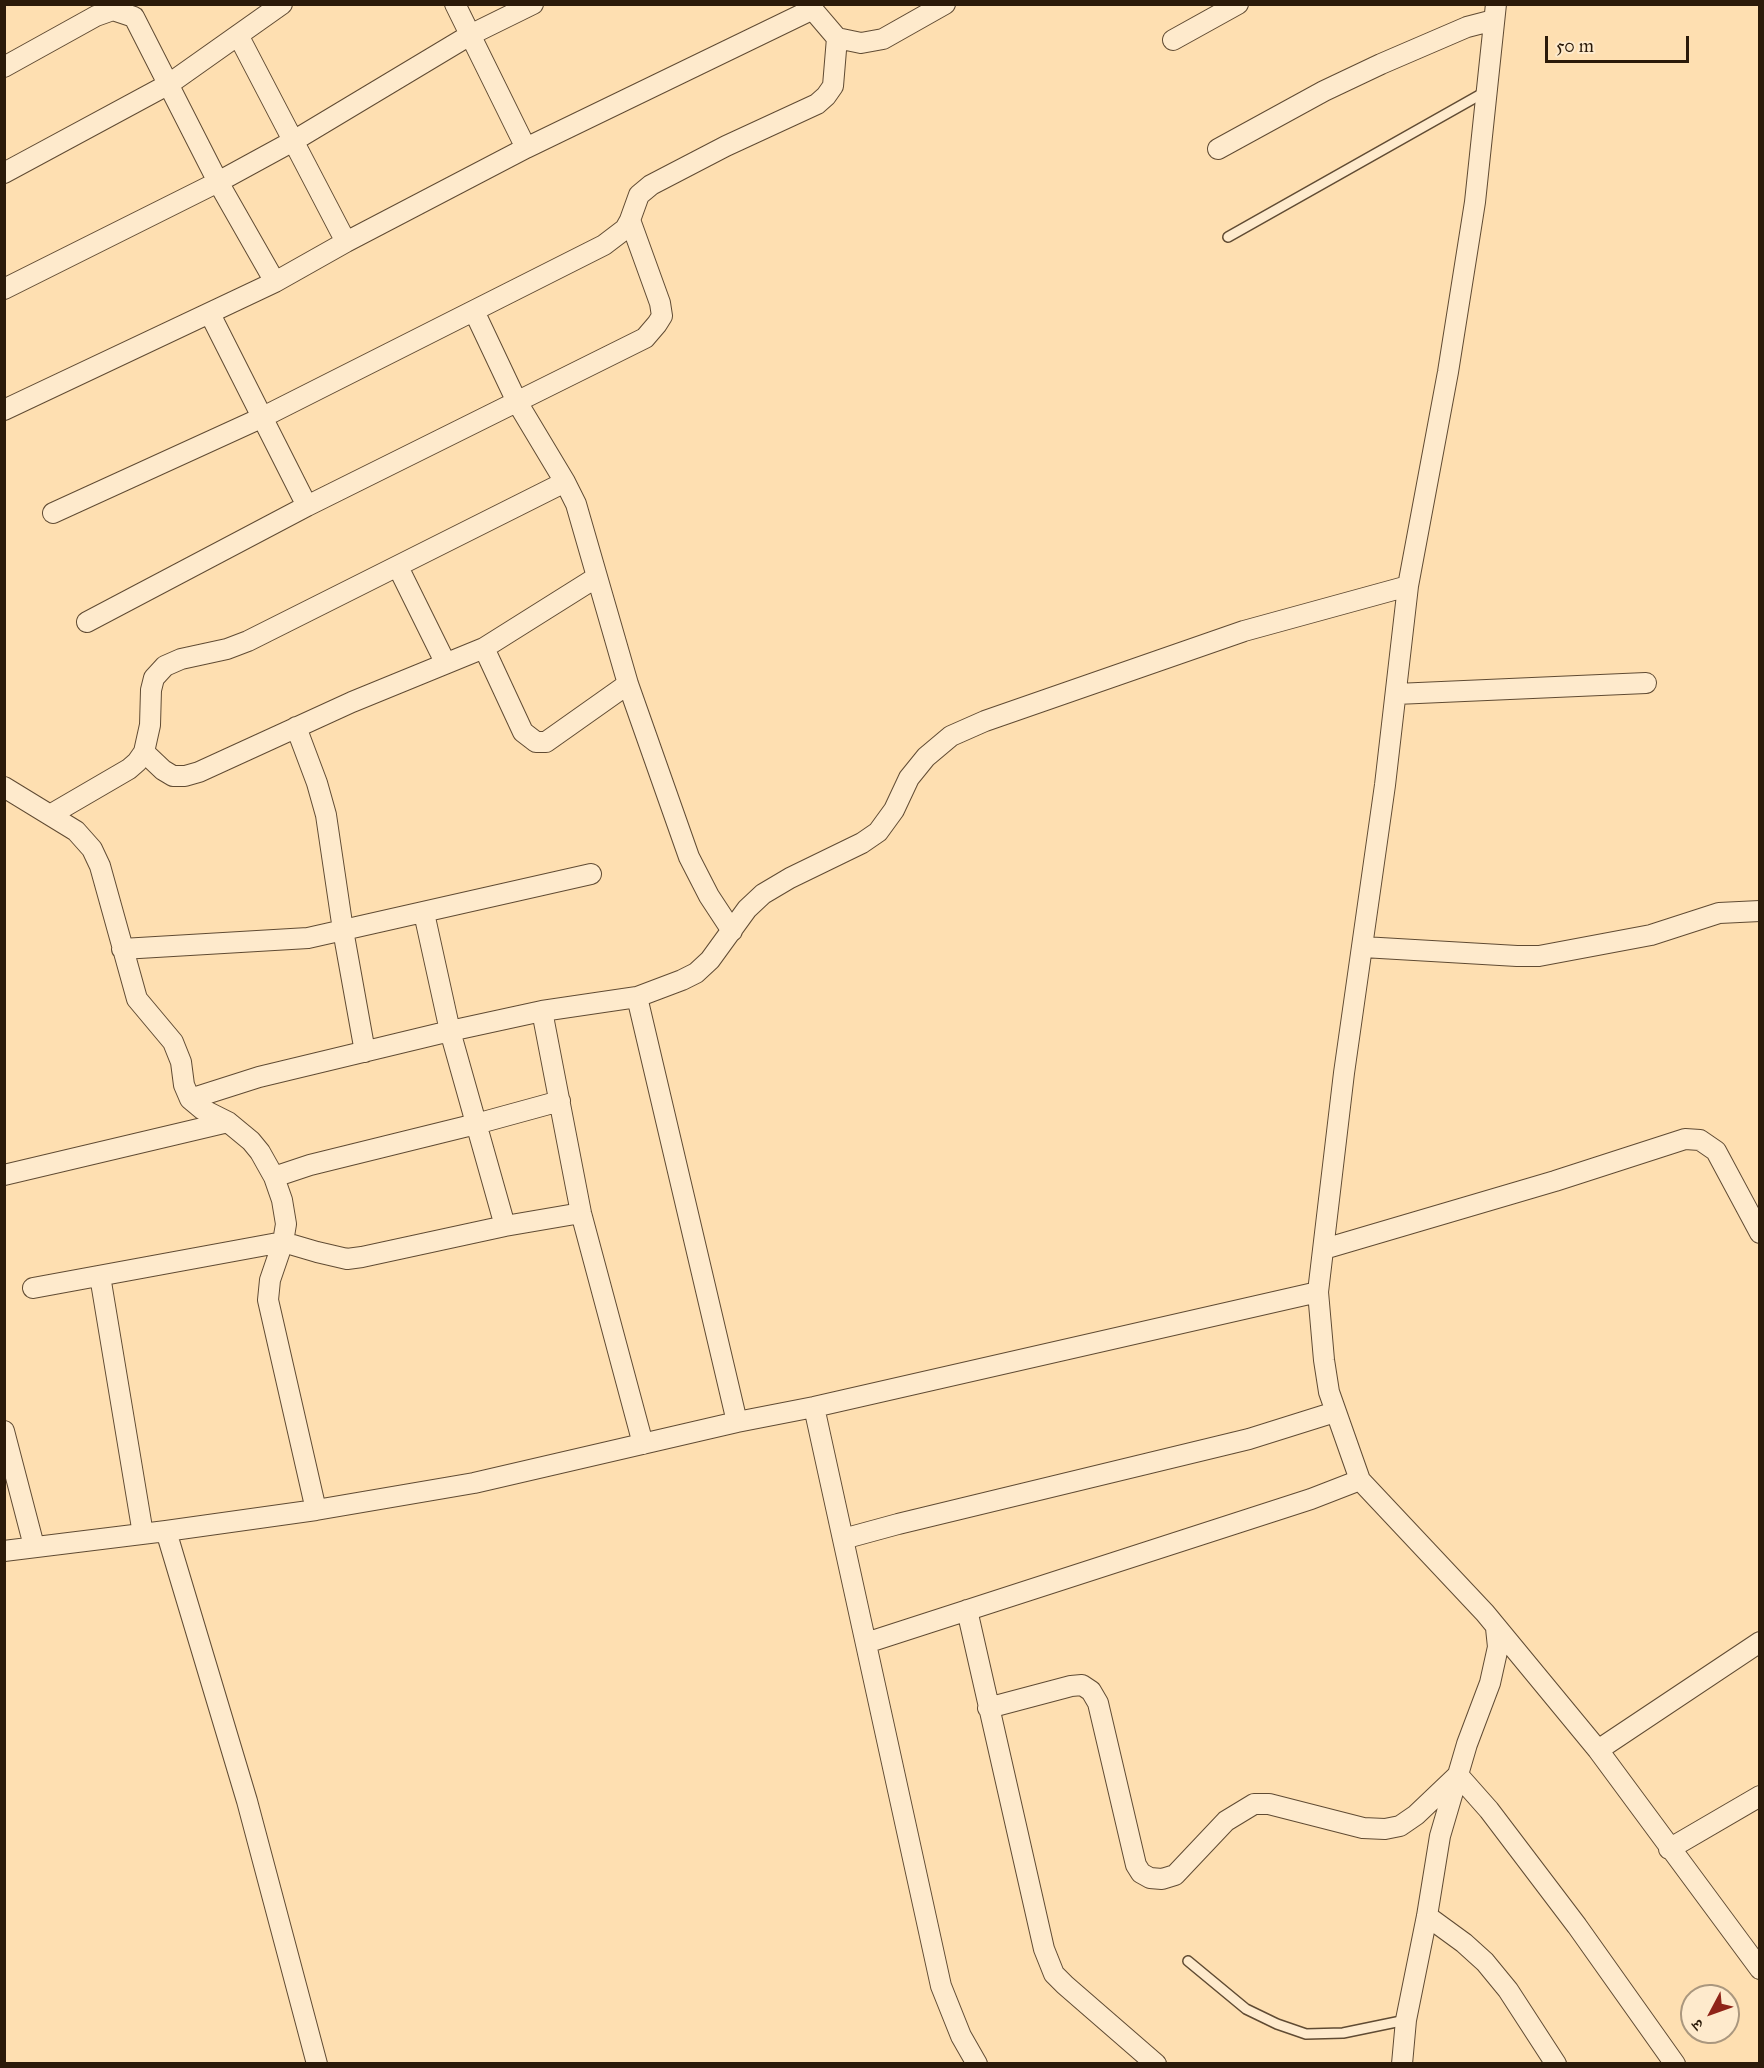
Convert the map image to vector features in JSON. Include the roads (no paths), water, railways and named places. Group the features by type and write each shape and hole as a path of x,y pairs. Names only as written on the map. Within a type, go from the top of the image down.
{"street":[{"path":"4,173 169,84 282,4"},
{"path":"455,4 526,148"},
{"path":"4,289 218,182 294,140 470,35 533,4"},
{"path":"4,410 274,282 526,148 809,7 837,38 861,43 883,39 945,4"},
{"path":"1173,40 1238,4"},
{"path":"4,67 96,15 113,10 134,17 218,182 274,282"},
{"path":"1495,12 1474,214 1448,372 1408,586 1385,785 1344,1073 1318,1292 1324,1360 1329,1392 1360,1480 1485,1613 1598,1750 1669,1849 1756,1957"},
{"path":"1218,149 1324,91 1467,27 1495,12"},
{"path":"238,35 346,242"},
{"path":"53,513 261,418 604,245 625,229 639,195 651,185 726,146 817,104 833,86 837,38"},
{"path":"87,622 307,506 645,338 662,316 660,303 630,220"},
{"path":"474,311 517,402 576,504 628,684 689,857 709,896 732,931"},
{"path":"210,314 307,506"},
{"path":"50,815 129,769 137,762 144,752 150,725 151,690 154,678 165,666 181,658 227,649 248,641 565,482"},
{"path":"398,567 445,662"},
{"path":"144,752 173,776 185,776 445,662 484,648 597,577"},
{"path":"190,1099 259,1077 450,1031 542,1011 637,997 682,980 696,973 710,960 747,909 763,894 790,878 862,843 878,832 894,810 909,778 926,757 951,736 985,721 1244,631 1408,586"},
{"path":"484,648 523,732 536,742 546,742 628,684"},
{"path":"1396,694 1646,683"},
{"path":"296,726 326,815 343,930 365,1052"},
{"path":"4,787 76,831 92,849 100,866 137,999 173,1042 181,1062 184,1085 190,1099 202,1109 228,1122 251,1141 274,1177 282,1200 286,1224 283,1242 270,1280 268,1300 316,1510"},
{"path":"122,949 308,938 591,874"},
{"path":"424,913 450,1031 505,1226"},
{"path":"1363,947 1517,957 1539,956 1651,934 1719,914 1758,916"},
{"path":"637,997 737,1422"},
{"path":"542,1011 581,1213 643,1444"},
{"path":"274,1177 310,1165 560,1101"},
{"path":"4,1175 228,1122"},
{"path":"1324,1249 1555,1181 1685,1139 1700,1140 1716,1151 1760,1233"},
{"path":"33,1288 283,1242 316,1252 354,1258 505,1226 581,1213"},
{"path":"100,1276 143,1534"},
{"path":"4,1551 316,1510 474,1483 1318,1292"},
{"path":"814,1407 941,1986 961,2036 976,2064"},
{"path":"843,1539 1250,1439 1335,1412"},
{"path":"4,1431 34,1546"},
{"path":"866,1643 1311,1499 1360,1480"},
{"path":"166,1531 247,1801 317,2064"},
{"path":"968,1610 988,1708 1044,1949 1054,1974 1156,2064"},
{"path":"1401,2064 1406,2019 1428,1916 1440,1836 1467,1744 1490,1683 1497,1647 1496,1628"},
{"path":"1598,1750 1760,1642"},
{"path":"988,1708 1071,1686 1082,1685 1091,1691 1098,1702 1136,1865 1141,1873 1150,1878 1162,1879 1175,1875 1226,1821 1254,1804 1269,1804 1363,1828 1385,1829 1400,1826 1416,1815 1458,1774"},
{"path":"1458,1774 1489,1810 1577,1926 1675,2064"},
{"path":"1669,1849 1760,1796"},
{"path":"1428,1916 1485,1962 1508,1990 1556,2064"}],"lane":[{"path":"1228,237 1487,91"},
{"path":"1188,1961 1246,2009 1276,2024 1306,2034 1343,2033 1406,2019"}]}
